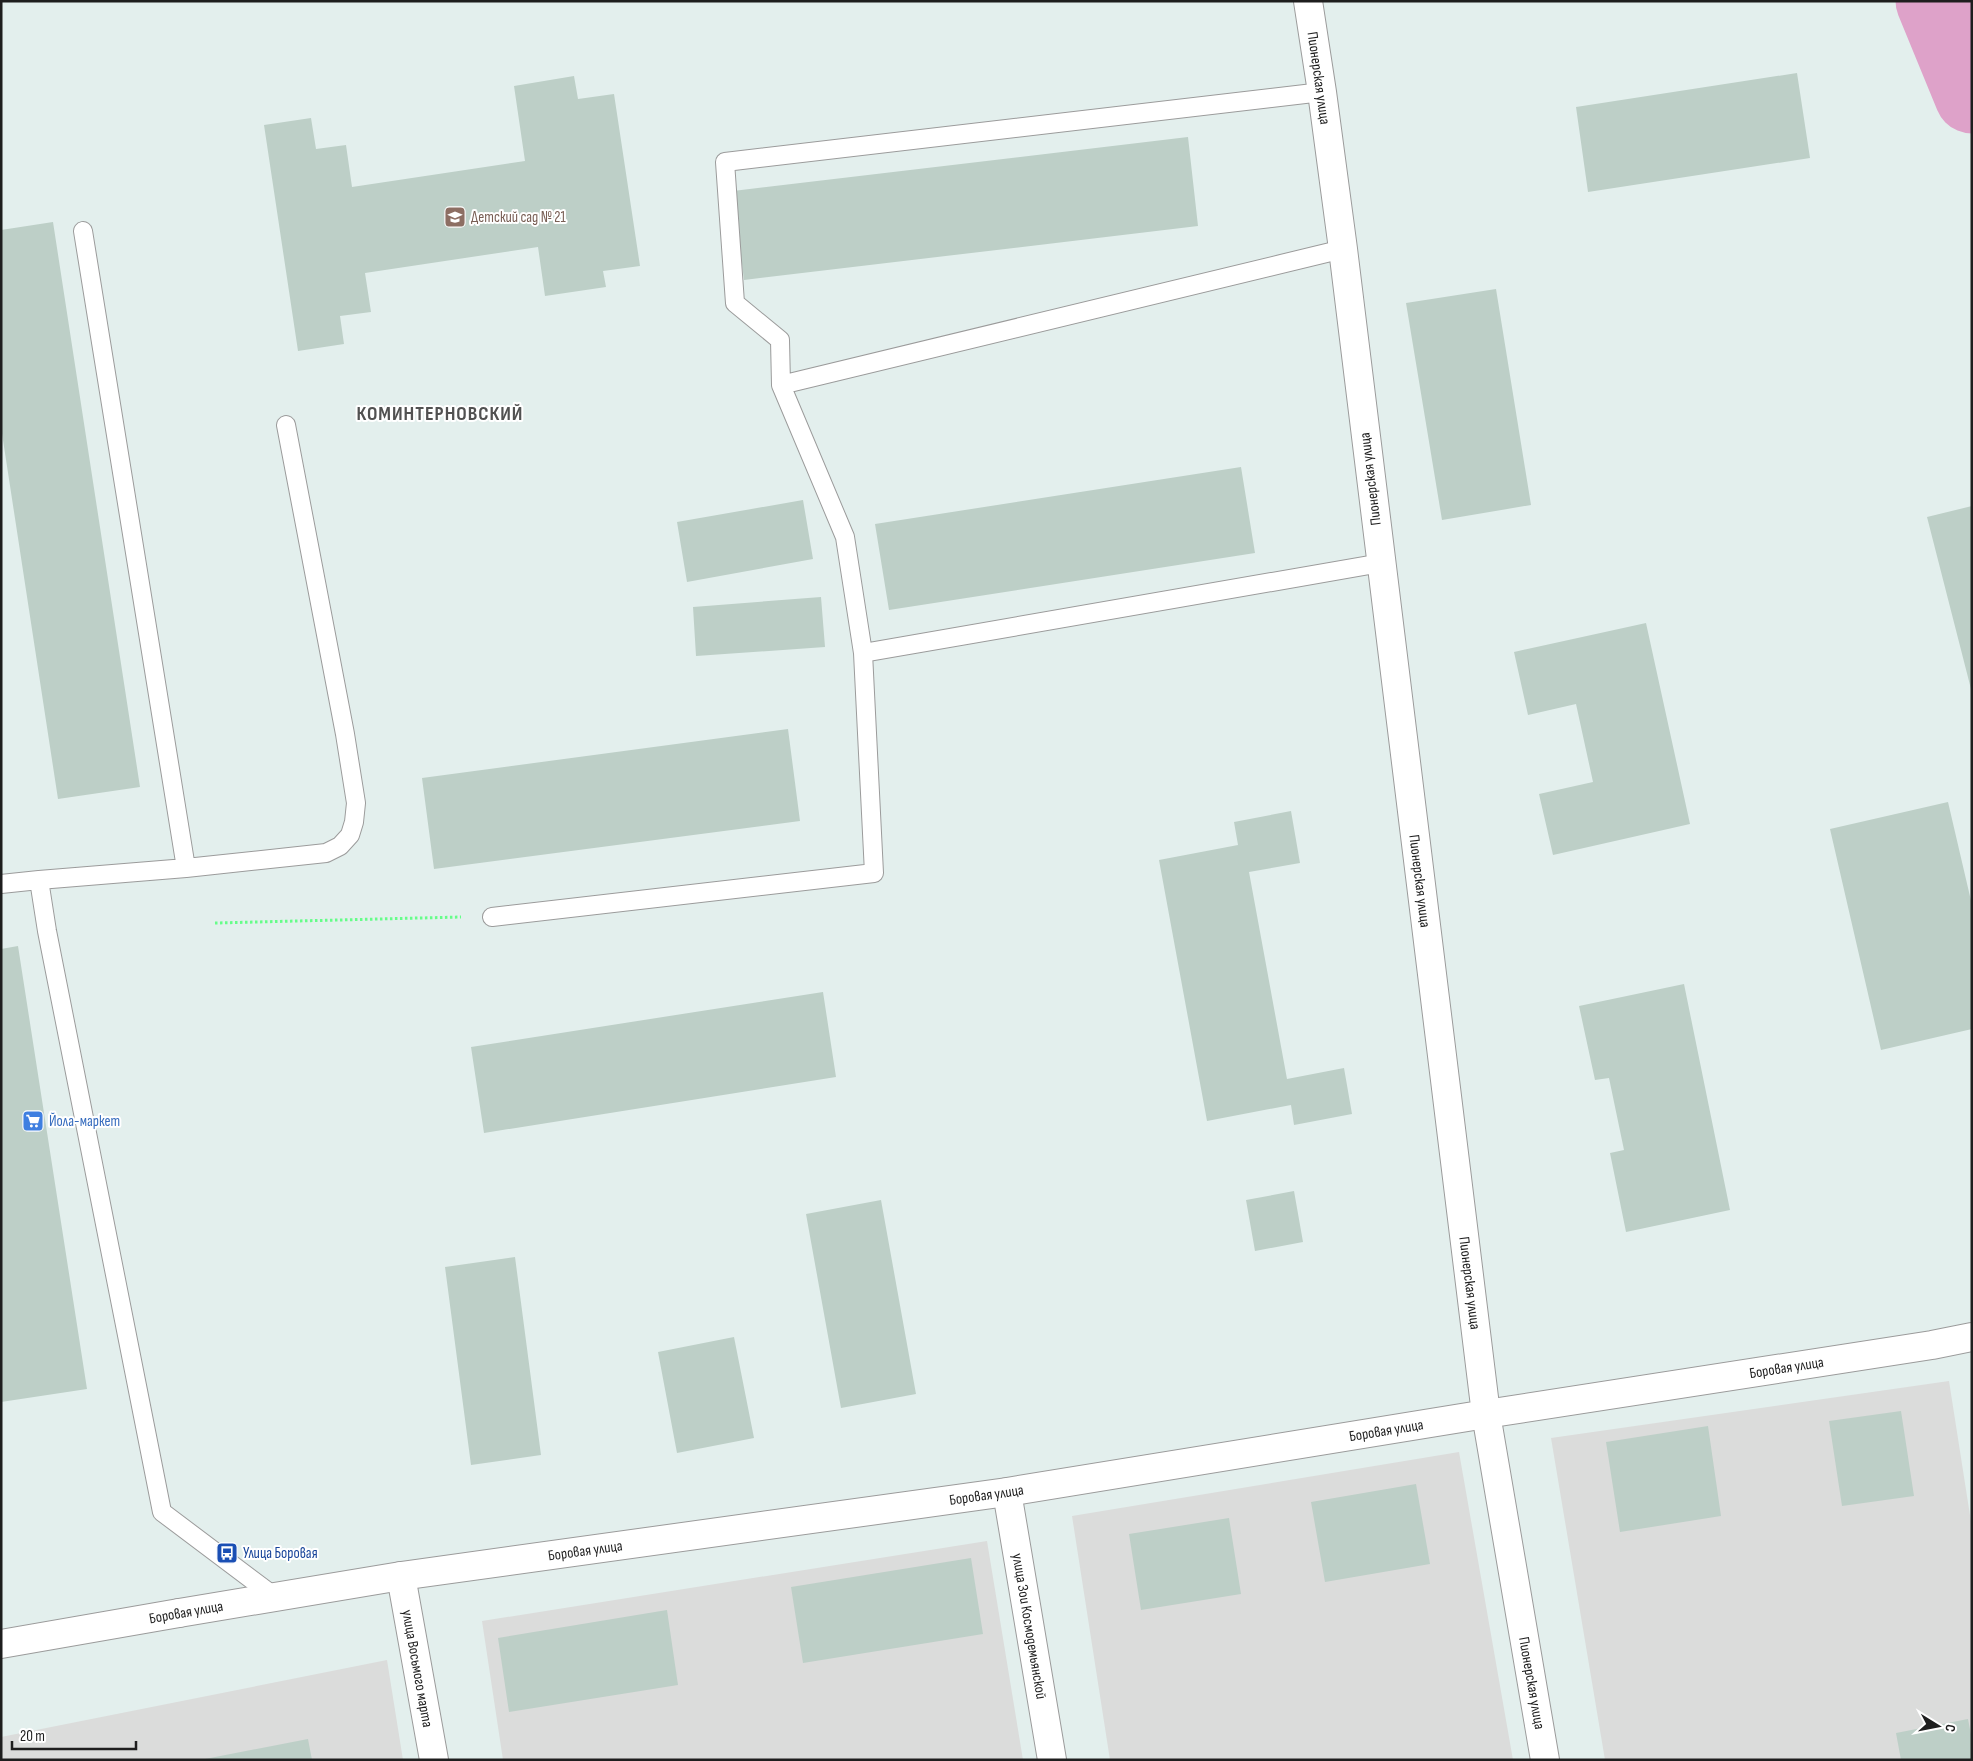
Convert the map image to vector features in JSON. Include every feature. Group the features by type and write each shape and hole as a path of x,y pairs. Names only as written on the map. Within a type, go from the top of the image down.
{"street":[{"name":"Пионерская улица","path":"1308,1 1322,92 1342,249 1486,1414 1545,1760"},
{"name":"Боровая улица","path":"2,1638 179,1613 401,1576 1007,1492 1486,1414 1932,1345 1972,1337"},
{"name":"улица Зои Космодемьянской","path":"1007,1492 1052,1760"},
{"name":"улица Восьмого марта","path":"401,1576 434,1760"}],"lane":[{"path":"492,917 874,873 863,653 845,537 781,385 780,340 735,303 725,162 1322,92"},
{"path":"83,231 186,868"},
{"path":"781,385 1342,249"},
{"path":"1,884 186,868 326,853 340,846 350,835 354,822 356,803 345,734 286,425"},
{"path":"863,653 1381,563"},
{"path":"39,880 49,941 162,1512 275,1597"}],"path":[{"path":"215,923 492,917"}],"shaded area":[{"path":"1949,1381 1972,1528 1972,1760 1605,1760 1551,1438"},
{"path":"1459,1452 1513,1760 1110,1760 1072,1516"},
{"path":"987,1541 1023,1760 503,1760 482,1621"},
{"path":"387,1660 403,1760 1,1760 1,1737"}],"building":[{"path":"1797,73 1810,158 1588,192 1576,107"},
{"name":"Детский сад № 21","path":"574,76 578,99 614,94 640,266 603,271 606,287 545,296 538,247 365,273 371,312 340,316 344,344 298,351 264,125 311,118 316,149 346,145 352,187 525,161 514,86"},
{"path":"1188,137 1198,226 744,280 733,191"},
{"path":"53,222 140,787 58,799 1,427 1,230"},
{"path":"1496,289 1531,505 1442,520 1406,303"},
{"path":"1241,467 1255,553 889,610 875,524"},
{"path":"803,500 813,559 687,582 677,522"},
{"path":"1972,506 1972,688 1971,689 1927,517"},
{"path":"821,597 825,647 696,656 693,607"},
{"path":"1646,623 1690,824 1553,855 1539,794 1593,782 1576,704 1528,715 1514,652"},
{"path":"788,729 800,821 434,869 422,778"},
{"path":"1948,802 1972,905 1972,1029 1881,1050 1830,829"},
{"path":"1291,811 1300,863 1249,872 1287,1079 1344,1068 1352,1114 1294,1125 1291,1105 1207,1121 1159,860 1238,845 1234,822"},
{"path":"18,946 87,1389 1,1402 1,949"},
{"path":"1684,984 1730,1210 1626,1232 1610,1153 1624,1150 1609,1078 1595,1080 1579,1006"},
{"path":"823,992 836,1077 484,1133 471,1047"},
{"path":"1294,1191 1303,1242 1255,1251 1246,1200"},
{"path":"881,1200 916,1394 841,1408 806,1214"},
{"path":"515,1257 541,1455 471,1465 445,1267"},
{"path":"734,1337 754,1438 677,1453 658,1352"},
{"path":"1901,1411 1914,1496 1842,1506 1829,1421"},
{"path":"1708,1426 1721,1516 1620,1532 1606,1442"},
{"path":"1416,1484 1430,1564 1325,1582 1311,1502"},
{"path":"1229,1518 1241,1594 1141,1610 1129,1534"},
{"path":"971,1558 983,1634 803,1663 791,1587"},
{"path":"667,1610 678,1685 509,1712 498,1638"},
{"path":"1968,1719 1972,1740 1972,1760 1901,1760 1896,1733"},
{"path":"308,1739 312,1760 205,1760 205,1759"}],"waterway":[{"path":"1933,1 1972,96"}],"place":[{"name":"Детский сад № 21","path":"455,217"},
{"name":"Йола-маркет","path":"33,1121"},
{"name":"Улица Боровая","path":"227,1553"}],"district":[{"name":"КОМИНТЕРНОВСКИЙ","path":"440,413"}]}
